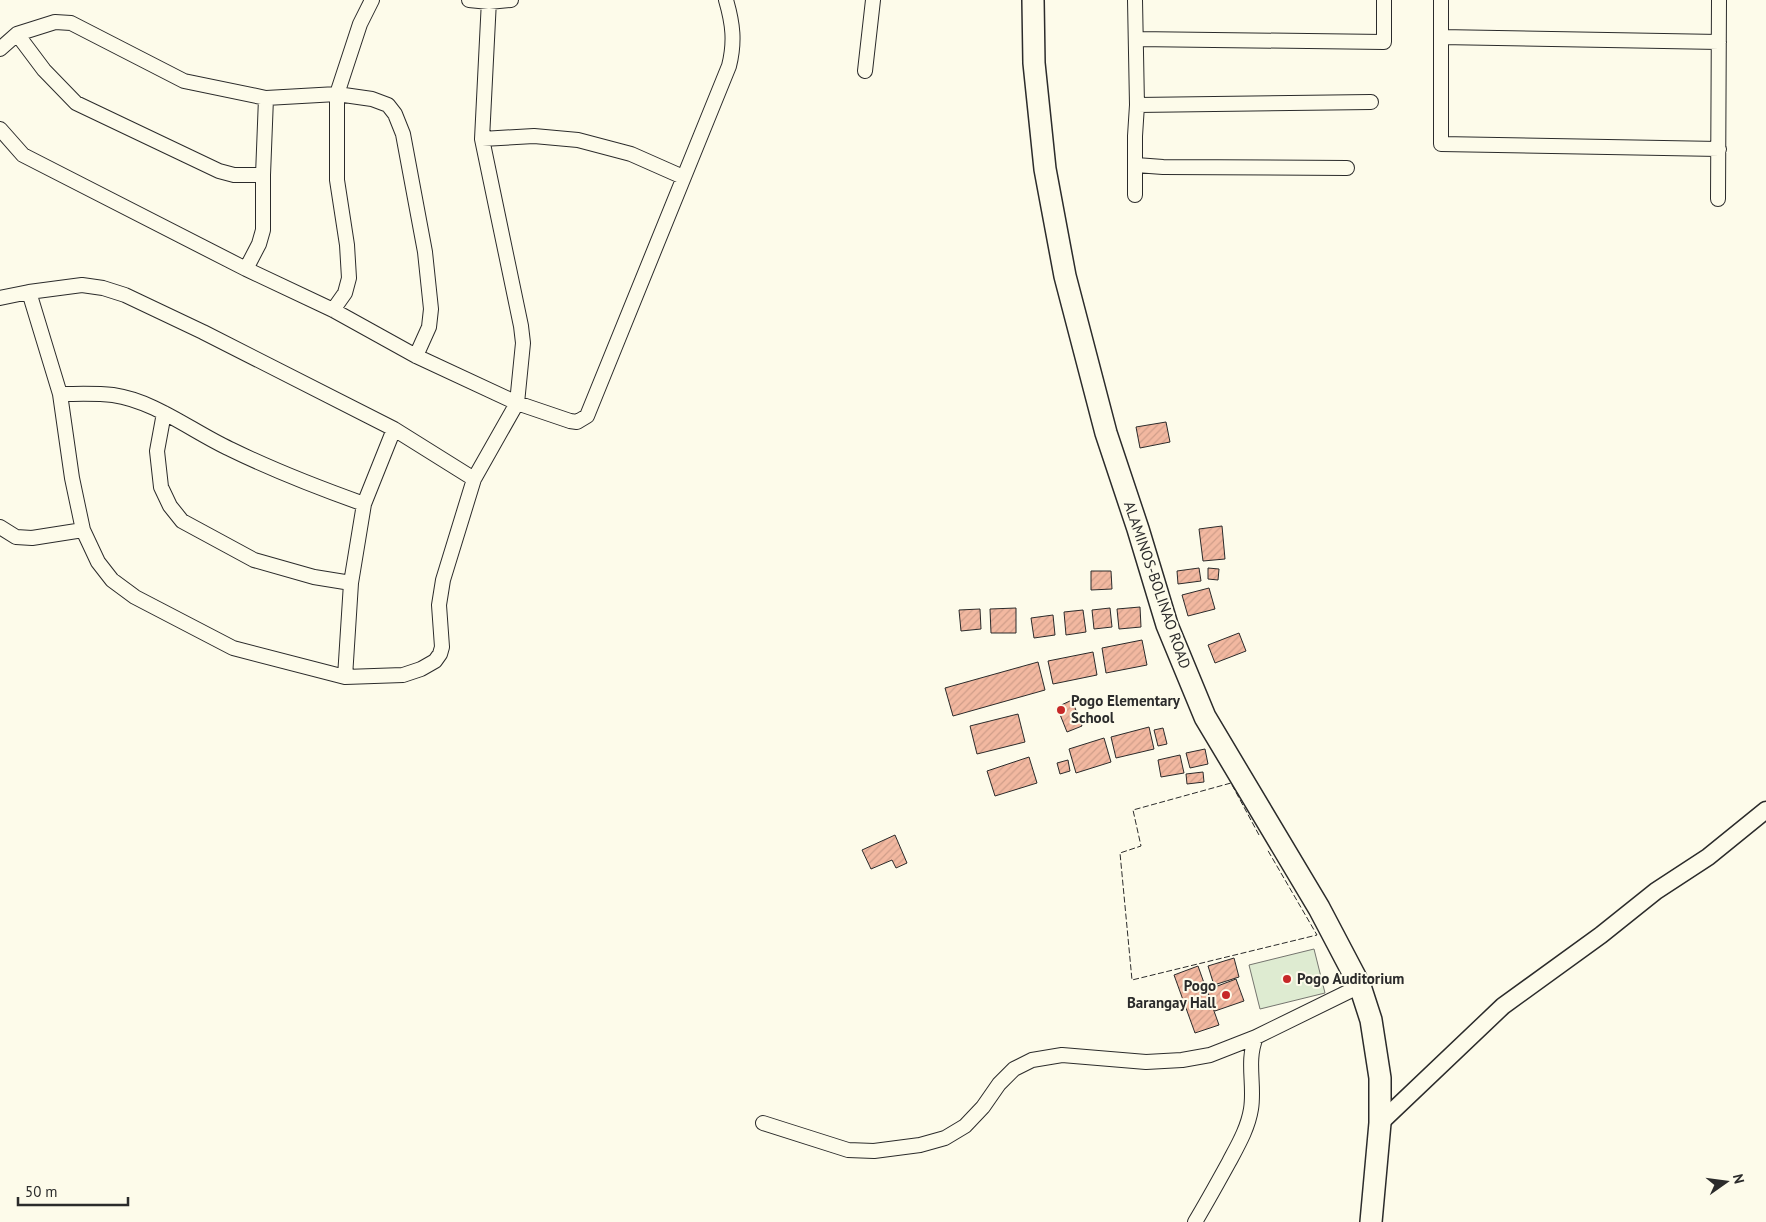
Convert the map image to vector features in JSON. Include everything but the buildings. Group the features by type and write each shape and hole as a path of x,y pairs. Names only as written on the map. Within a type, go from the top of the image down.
{"main road":[{"name":"ALAMINOS-BOLINAO ROAD","path":"1033,0 1034,63 1045,169 1066,276 1106,433 1167,625 1205,717 1318,908 1360,986 1371,1020 1380,1078 1380,1123 1371,1222"}],"street":[{"path":"333,310 345,293 349,278 347,245 337,180 338,94 360,24 372,0"},
{"path":"469,0 511,0"},
{"path":"0,129 23,155 246,269 333,310 416,356 518,403 577,422 587,416 729,66 733,47 732,30 726,0"},
{"path":"865,70 872,0"},
{"path":"1135,0 1137,104 1134,136 1136,165 1135,195"},
{"path":"1136,39 1384,42 1384,0"},
{"path":"1441,0 1441,144 1718,149"},
{"path":"1718,199 1719,0"},
{"path":"29,292 60,394 72,478 83,530 98,562 112,580 135,597 233,648 345,677 403,675 435,661 442,647 439,605 443,580 474,479 518,403 523,343 482,139 489,1"},
{"path":"0,49 17,34 54,22 71,23 184,81 266,98 338,94 372,99 388,104 395,114 402,134 425,252 431,309 428,328 416,356"},
{"path":"17,34 44,70 76,103 219,171 234,175 263,175"},
{"path":"1441,37 1719,42"},
{"path":"246,269 259,244 263,230 266,98"},
{"path":"1137,104 1370,102"},
{"path":"482,139 534,136 578,140 631,154 683,177"},
{"path":"1136,165 1347,168"},
{"path":"0,298 29,292 82,286 103,288 125,295 203,332 394,429 474,479"},
{"path":"60,394 113,395 164,412 229,449 312,485 364,504"},
{"path":"164,412 157,451 161,487 170,506 182,522 254,560 314,577 351,583"},
{"path":"345,677 351,583 364,504 394,429"},
{"path":"0,527 16,537 32,538 83,530"},
{"path":"1380,1123 1504,1006 1602,935 1656,891 1708,857 1766,810"},
{"path":"763,1123 848,1150 874,1151 920,1145 945,1138 965,1126 999,1084 1014,1069 1032,1060 1062,1055 1146,1062 1182,1060 1210,1054 1256,1037 1360,986"},
{"path":"1195,1222 1246,1126 1252,1100 1250,1061 1252,1046 1256,1037"}],"green space":[{"name":"Pogo Auditorium","path":"1314,949 1325,993 1260,1009 1249,965"}],"fence":[{"path":"1259,835 1231,783 1133,810 1141,846 1120,853 1132,980 1317,935 1267,849"}],"place":[{"name":"Pogo Elementary School","path":"1061,710"},
{"name":"Pogo Auditorium","path":"1287,979"},
{"name":"Pogo Barangay Hall","path":"1226,995"}]}
